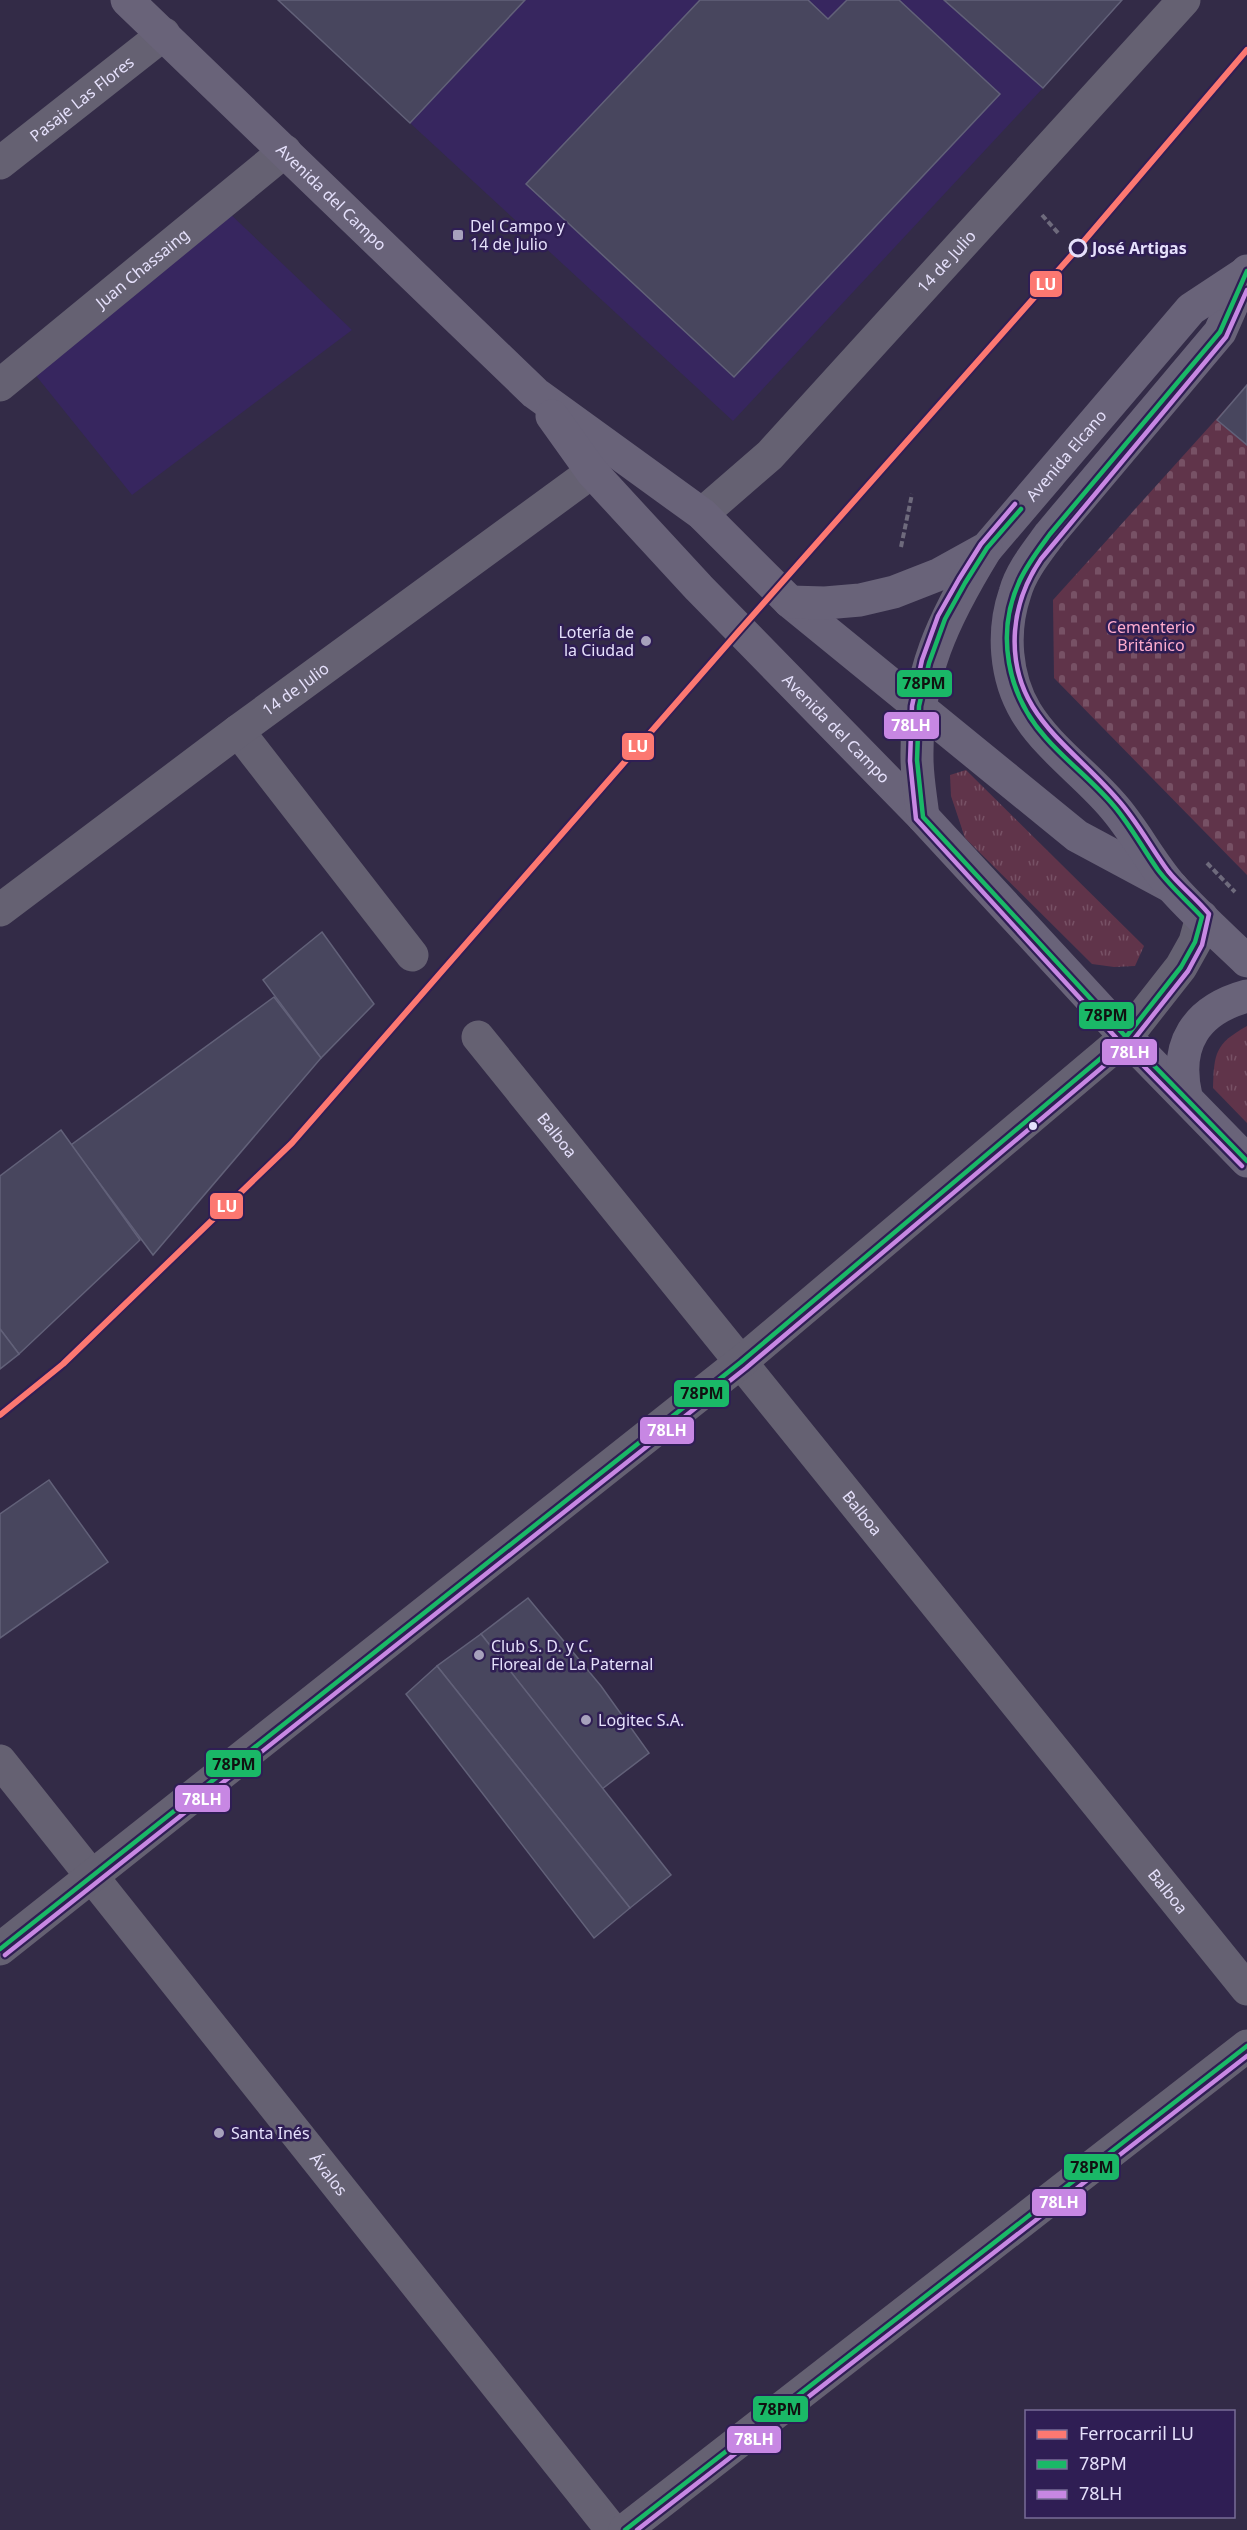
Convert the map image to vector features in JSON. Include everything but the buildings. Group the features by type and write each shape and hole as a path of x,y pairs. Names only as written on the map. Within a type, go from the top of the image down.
{"main road":[{"name":"Avenida del Campo","path":"127,0 535,393 702,514 790,602 1077,836 1172,887"},
{"name":"Avenida Elcano","path":"790,602 825,603 860,600 894,592 940,574 987,548 1191,309 1247,272"},
{"name":"Avenida Elcano","path":"1015,591 1030,563 1050,534 1220,332 1247,272"},
{"name":"Avenida del Campo","path":"535,393 592,471 739,631 923,817 1126,1037 1247,1161"},
{"path":"923,817 917,760 919,706 929,663 945,619 987,548"},
{"name":"Avenida del Campo","path":"1015,591 1008,625 1008,654 1012,684 1027,712 1049,740 1113,806 1172,887 1247,961"},
{"path":"1186,1096 1181,1074 1184,1052 1192,1032 1206,1015 1225,1003 1247,996"}],"street":[{"name":"14 de Julio","path":"702,514 770,455 1184,0"},
{"name":"Pasaje Las Flores","path":"0,163 164,34"},
{"name":"Juan Chassaing","path":"0,385 285,151"},
{"name":"14 de Julio","path":"0,910 238,731 592,471"},
{"path":"238,731 412,955"},
{"path":"0,1949 741,1362 1126,1037 1180,967 1195,942 1202,916"},
{"name":"Balboa","path":"478,1037 1247,1989"},
{"name":"Ávalos","path":"0,1761 612,2530"},
{"path":"625,2530 1247,2046"}],"path":[{"path":"894,592 912,494"}],"shaded area":[{"path":"525,0 948,0 1043,88 733,421 410,123"},
{"path":"226,210 352,330 132,495 29,367"}],"green space":[{"name":"Cementerio Británico","path":"1247,385 1247,875 1054,678 1053,600"},
{"path":"966,770 1144,946 1135,966 1114,967 1092,964 965,838 951,796 950,775"},
{"path":"1247,1026 1247,1123 1213,1088 1214,1066 1218,1051 1228,1038"}],"rail line":[{"name":"LU","path":"0,1415 63,1364 292,1143 739,631 1078,248 1247,50"}],"transit line":[{"name":"78PM","path":"0,1949 741,1362 1126,1037 1181,967 1195,942 1202,917 1158,870 1114,806 1054,747 1033,721 1014,683 1009,663 1008,621 1012,600 1034,556 1220,332 1247,271"},
{"name":"78LH","path":"5,1955 746,1368 1131,1043 1188,971 1202,945 1209,914 1168,871 1118,800 1063,744 1033,706 1022,685 1016,660 1015,631 1023,593 1041,559 1226,337 1247,290"},
{"name":"78LH","path":"1015,504 981,544 959,579 938,616 922,660 912,706 910,761 916,819 1120,1042 1242,1166"},
{"name":"78PM","path":"1021,509 987,548 965,583 945,619 929,663 919,706 917,760 923,817 1126,1037 1247,1161"},
{"name":"78PM","path":"625,2530 1247,2046"},
{"name":"78LH","path":"637,2530 1247,2056"}],"place":[{"name":"Del Campo y 14 de Julio","path":"458,235"},
{"name":"José Artigas","path":"1078,248"},
{"name":"Lotería de la Ciudad","path":"646,641"},
{"name":"Club S. D. y C. Floreal de La Paternal","path":"479,1655"},
{"name":"Logitec S.A.","path":"586,1720"},
{"name":"Santa Inés","path":"219,2133"}]}
